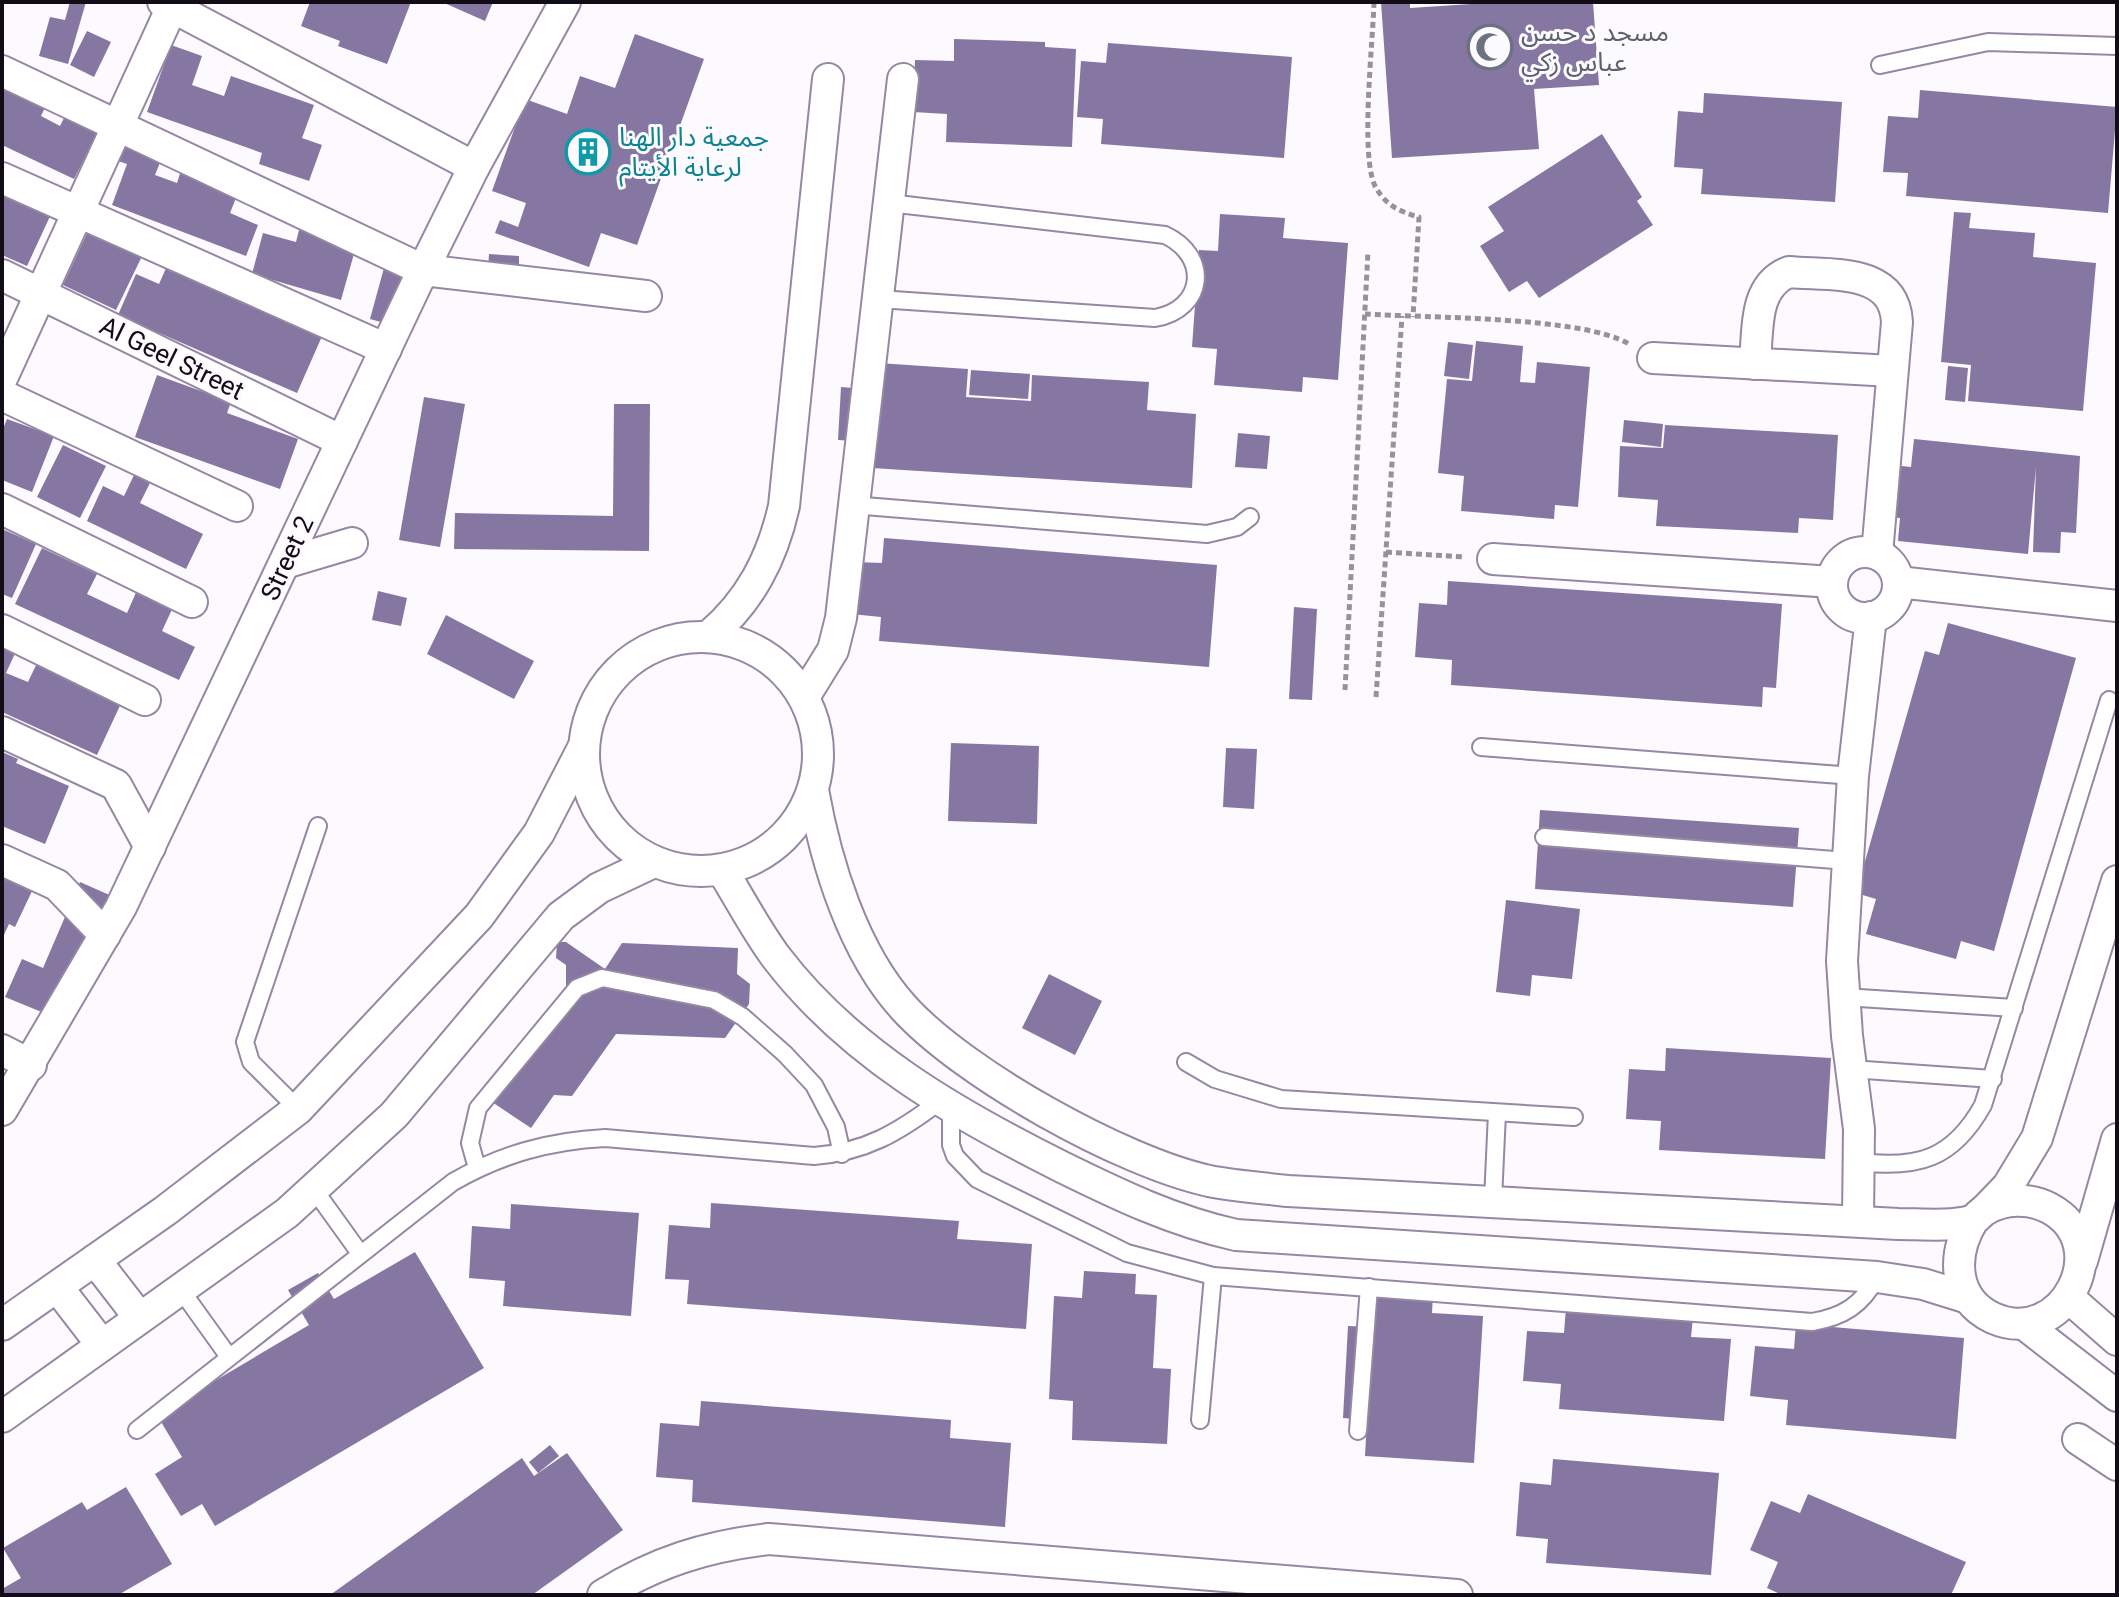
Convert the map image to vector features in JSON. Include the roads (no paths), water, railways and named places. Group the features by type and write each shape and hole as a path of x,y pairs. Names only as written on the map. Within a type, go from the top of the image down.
{"street":[{"name":"Street 2","path":"2,1110 105,935 150,847 423,270 474,167 565,2"},
{"path":"2,378 118,125 167,5 474,167"},
{"path":"2,71 423,270 646,296"},
{"path":"709,636 731,617 751,591 766,563 781,520 828,79"},
{"path":"804,697 833,650 841,618 903,79"},
{"path":"2,178 386,349"},
{"path":"1755,364 1763,294 1774,280 1789,272 1863,278 1884,288 1896,310 1877,554"},
{"name":"Al Geel Street","path":"2,275 342,441"},
{"path":"1653,358 1892,371"},
{"path":"2,395 237,506"},
{"path":"2,509 192,602"},
{"path":"285,563 352,543"},
{"path":"1853,554 1877,554 1887,560 1898,582 1891,604 1871,617 1848,613 1833,594 1832,582 1836,570 1853,554"},
{"path":"1493,559 1832,582"},
{"path":"1898,582 2117,606"},
{"path":"1858,1220 1859,1162 1844,997 1847,861 1853,776 1871,617"},
{"path":"2,630 145,700"},
{"path":"2,1325 58,1288 298,1109 479,916 539,833 583,748 594,703 622,666 663,642 709,636 732,640 774,662 804,697 819,743 813,790 803,813 788,833 769,850 722,870 676,869 654,862 634,850 601,816 590,795 583,748"},
{"path":"2,732 116,785 150,847"},
{"path":"813,790 820,831 862,942 903,1007 943,1045 1057,1117 1116,1148 1207,1180 1288,1191 1928,1224 1980,1215 2019,1200 2051,1209 2074,1234 2081,1267"},
{"path":"2,860 57,885 105,935"},
{"path":"2,1417 287,1213 356,1154 394,1115 561,916 599,888 654,862"},
{"path":"722,870 776,957 811,996 893,1069 946,1105 1163,1215 1236,1235 1283,1240 1877,1277 1923,1284 1968,1298 1993,1318 2024,1324 2117,1396"},
{"path":"1968,1298 1959,1279 1957,1258 1962,1238 2008,1186 2037,1138 2117,881"},
{"path":"2,1050 31,1065"},
{"path":"2024,1324 2049,1315 2069,1298 2081,1267 2117,1139"},
{"path":"1283,1240 1288,1191"},
{"path":"95,1260 139,1317"},
{"path":"58,1288 102,1345"},
{"path":"2069,1298 2117,1340"},
{"path":"2078,1439 2117,1465"},
{"path":"603,1595 639,1573 680,1555 724,1544 769,1539 1457,1595"}],"lane":[{"path":"1880,65 1988,42 2117,46"},
{"path":"879,299 1155,318 1180,309 1194,287 1196,274 1188,250 1165,235 889,203"},
{"path":"852,505 1207,534 1237,527 1250,517"},
{"path":"1859,1162 1906,1165 1947,1149 1974,1120 1993,1079 2109,700"},
{"path":"1481,747 1853,776"},
{"path":"298,1109 251,1062 245,1042 318,826"},
{"path":"1544,837 1847,861"},
{"path":"477,1168 470,1143 478,1108 577,988 602,978 698,996 722,1004 743,1017 814,1085 836,1127 842,1154"},
{"path":"1844,997 2014,1008"},
{"path":"1186,1062 1215,1079 1281,1099 1574,1117"},
{"path":"1851,1069 1993,1079"},
{"path":"137,1430 359,1252 453,1182 477,1168 538,1146 605,1138 814,1156 842,1154 893,1136 946,1105 951,1145 965,1169 977,1179 1127,1253 1213,1276 1812,1322 1829,1320 1858,1304 1877,1277"},
{"path":"1493,1200 1497,1113"},
{"path":"313,1188 359,1252"},
{"path":"1200,1420 1213,1276"},
{"path":"1358,1431 1369,1287"},
{"path":"181,1290 229,1357"}],"place":[{"name":"مسجد د حسن عباس زكي","path":"1490,47"},
{"name":"جمعية دار الهنا لرعاية الأيتام","path":"588,152"}]}
